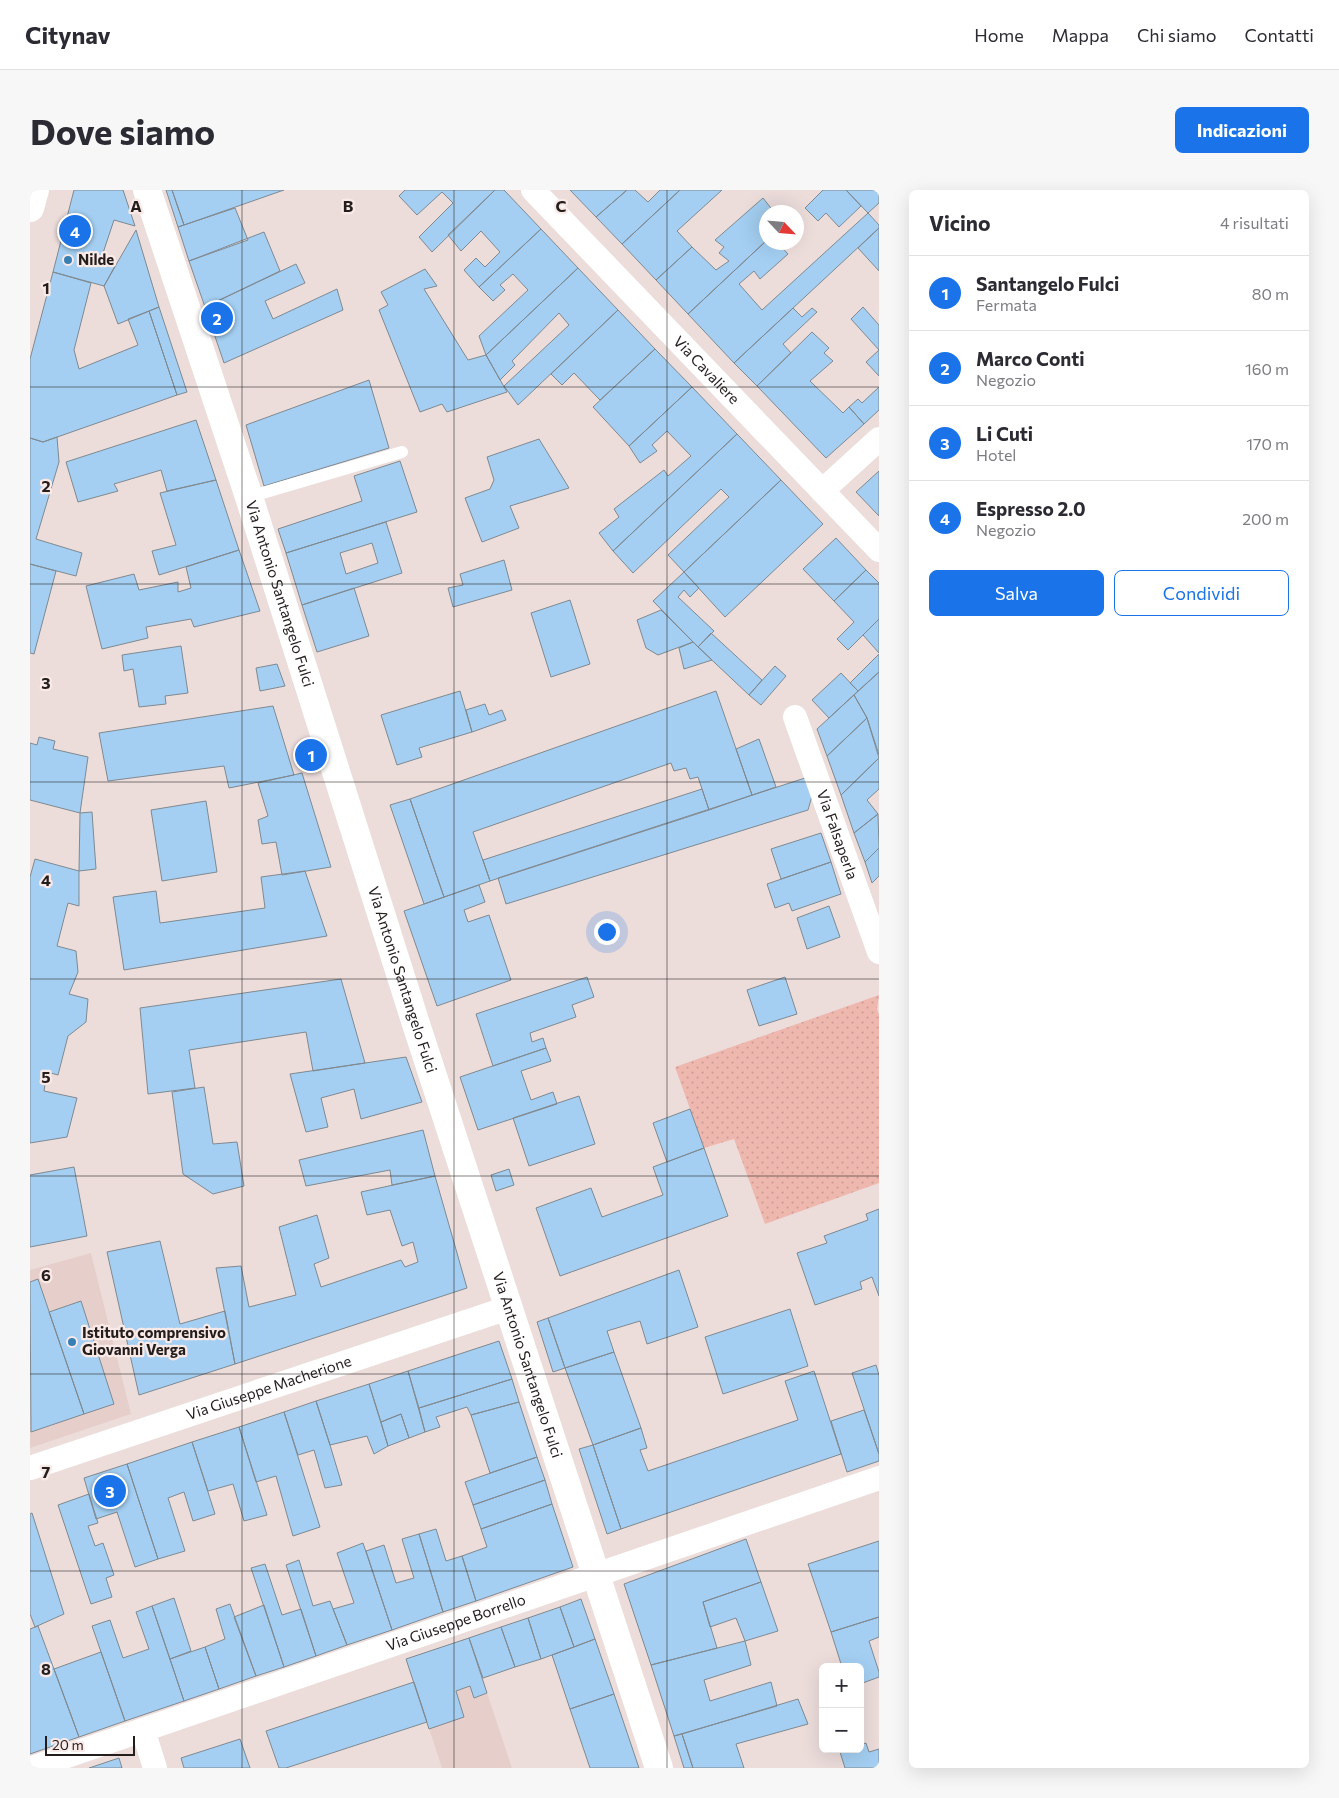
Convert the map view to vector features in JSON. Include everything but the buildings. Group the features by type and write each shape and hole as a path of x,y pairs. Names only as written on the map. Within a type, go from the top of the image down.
{"street":[{"path":"30,208 35,190"},
{"name":"Via Antonio Santangelo Fulci","path":"146,190 249,497 508,1308 659,1768"},
{"name":"Via Cavaliere","path":"533,190 879,550"},
{"path":"822,491 879,439"},
{"name":"Via Falsaperla","path":"795,717 879,952"},
{"name":"Via Giuseppe Macherione","path":"30,1468 508,1308"},
{"name":"Via Giuseppe Borrello","path":"32,1768 879,1478"},
{"path":"143,1730 155,1768"}],"lane":[{"path":"249,497 402,452"}],"shaded area":[{"path":"879,995 877,1009 879,1015 879,1183 765,1224 734,1139 704,1148 675,1067"},
{"name":"Istituto comprensivo Giovanni Verga","path":"91,1253 131,1414 30,1448 30,1270"},
{"path":"469,1638 512,1768 442,1768 406,1659"}],"place":[{"name":"Espresso 2.0","path":"75,231"},
{"name":"Nilde","path":"68,260"},
{"name":"Marco Conti","path":"217,318"},
{"name":"Santangelo Fulci","path":"311,755"},
{"name":"Istituto comprensivo Giovanni Verga","path":"72,1342"},
{"name":"Li Cuti","path":"110,1491"}]}
